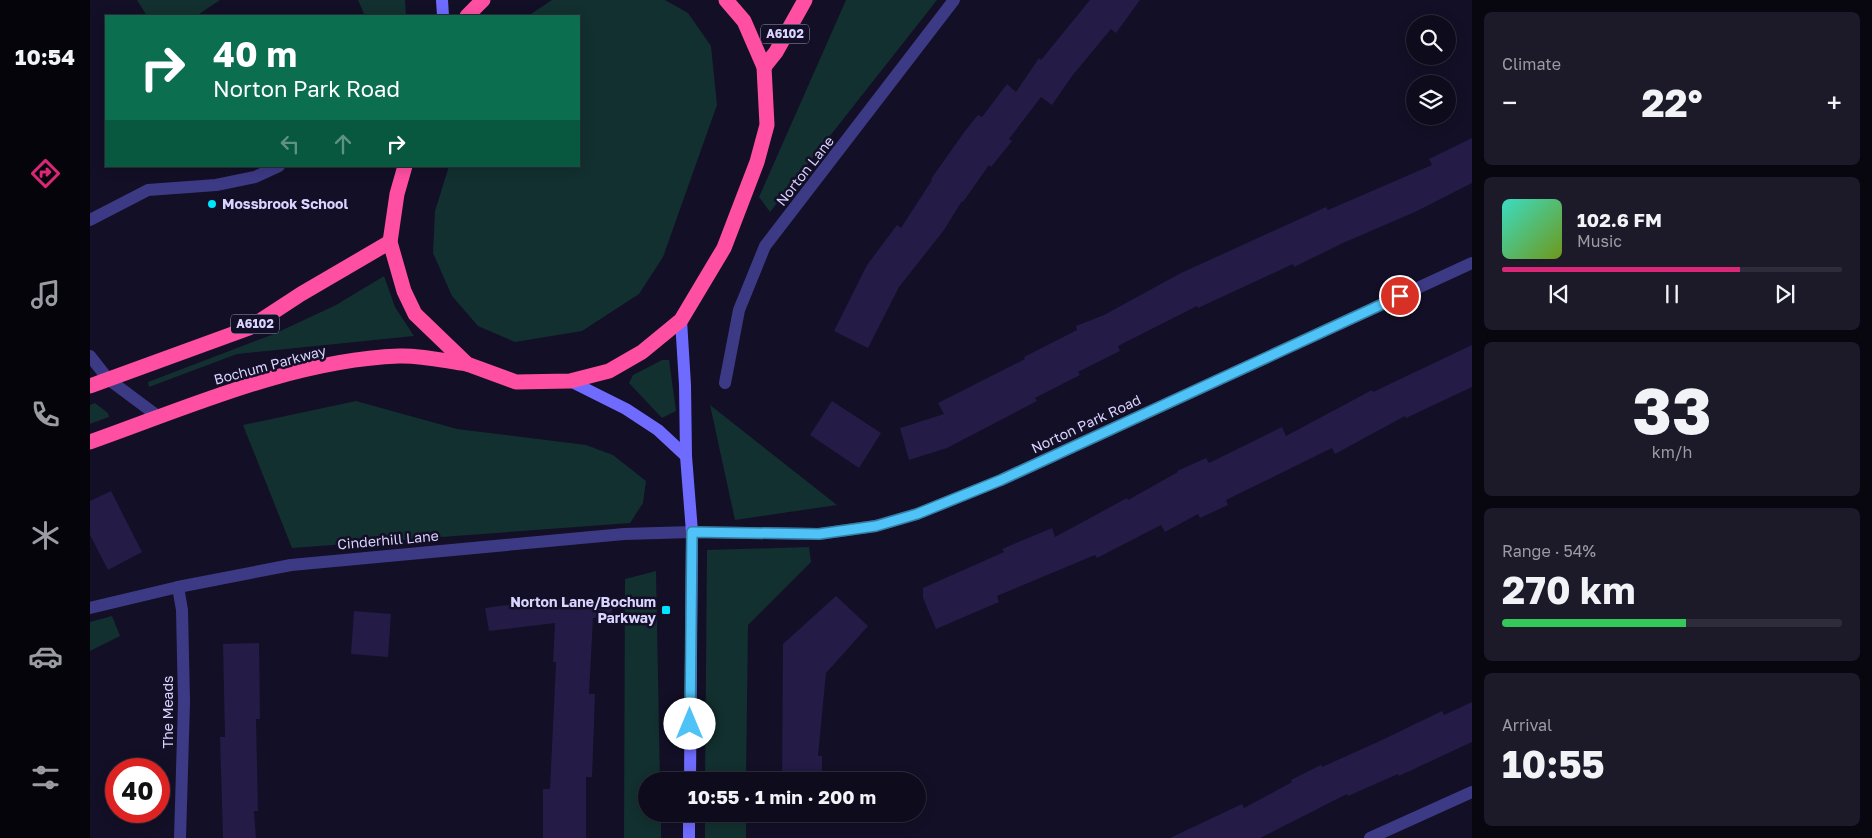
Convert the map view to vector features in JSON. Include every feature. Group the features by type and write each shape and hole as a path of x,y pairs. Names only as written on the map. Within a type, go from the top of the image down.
{"highway":[{"path":"468,15 483,0"},
{"path":"405,167 397,194 390,242 404,291 415,314 466,364 516,382 570,381 609,371 642,352 680,320 724,248 757,162 767,125 764,67 744,20 726,0"},
{"name":"A6102","path":"764,67 776,52 805,0"},
{"name":"A6102","path":"90,386 248,328 390,242"},
{"name":"Bochum Parkway","path":"90,442 213,397 272,378 341,362 400,356 466,364"}],"street":[{"path":"442,0 443,15"},
{"name":"Norton Lane","path":"725,383 739,310 765,246 954,0"},
{"path":"90,220 148,190 216,185 256,177 277,167"},
{"name":"Norton Park Road","path":"692,532 819,534 876,526 917,514 1001,480 1472,263"},
{"path":"680,320 685,385 686,456 692,532 690,772"},
{"path":"90,356 108,380 160,417"},
{"path":"570,381 626,409 658,430 686,456"},
{"name":"Cinderhill Lane","path":"90,608 178,587 291,565 624,534 692,532"},
{"name":"The Meads","path":"178,587 182,610 184,702 180,838"},
{"path":"1370,838 1472,792"},
{"path":"689,822 689,838"}],"green space":[{"path":"137,0 220,0 198,15 146,15"},
{"path":"358,0 405,0 406,15 365,15"},
{"path":"552,0 665,0 688,13 711,46 717,105 663,257 639,294 582,331 515,342 478,326 452,296 433,253 435,211 449,167 580,167 580,15 530,15"},
{"path":"846,0 937,0 770,212 759,197"},
{"path":"384,276 395,307 414,336 237,354 149,387 148,382 274,334 336,305"},
{"path":"662,360 669,360 676,411 662,418 629,383 633,375"},
{"path":"356,401 457,429 586,445 613,455 646,481 643,503 630,523 292,548 243,425"},
{"path":"95,403 108,413 109,417 90,424 90,405"},
{"path":"710,405 837,505 735,520"},
{"path":"809,547 811,562 748,625 746,772 705,772 707,550"},
{"path":"656,571 660,772 638,772 638,822 661,822 661,838 624,838 625,579"},
{"path":"112,616 120,636 90,651 90,622"},
{"path":"705,822 746,822 746,838 705,838"}],"building":[{"path":"1090,0 1140,0 1116,33 1111,29 1072,76 1052,105 1041,97 1009,139 1012,141 991,167 989,165 962,201 944,230 899,287 868,348 834,331 867,265 897,225 901,228 931,179 965,131 978,115 982,117 1007,84 1016,92 1039,58 1041,60"},
{"path":"1472,138 1472,183 1415,212 1343,243 1294,267 1293,264 1198,308 1197,306 1118,346 1120,351 1078,372 1080,375 1035,398 1037,401 947,448 909,460 900,428 944,414 938,403 1077,330 1076,326 1104,315 1181,273 1326,207 1328,210 1432,165 1429,159"},
{"path":"1472,345 1472,387 1406,418 1405,416 1335,454 1332,448 1226,500 1228,505 1200,518 1198,514 1165,532 1161,525 1097,558 1095,555 997,596 999,602 936,629 923,598 923,588 1004,552 1002,549 1052,528 1055,537 1127,498 1128,500 1177,471 1206,458 1209,463 1282,427 1286,436 1372,390 1373,392"},
{"path":"832,401 881,433 859,468 810,435"},
{"path":"111,491 142,552 108,570 90,535 90,501"},
{"path":"836,596 868,626 826,673 818,756 822,756 822,772 782,772 783,644"},
{"path":"552,599 612,603 612,615 593,618 589,694 595,694 592,777 586,777 586,838 543,838 543,789 550,789 556,662 553,662 555,623 489,631 485,608"},
{"path":"354,611 391,614 388,657 351,654"},
{"path":"259,643 260,719 256,719 258,811 254,811 256,838 223,838 220,737 225,737 223,644"},
{"path":"1472,702 1472,742 1399,776 1398,774 1348,796 1347,794 1260,838 1170,838 1242,804 1244,808 1292,782 1291,780 1321,765 1322,767 1442,711 1444,715"}],"place":[{"name":"Mossbrook School","path":"212,204"},
{"name":"Norton Lane/Bochum Parkway","path":"666,610"}],"route":[{"path":"690,724 692,532 819,534 876,526 917,514 1001,480 1400,296"}]}
